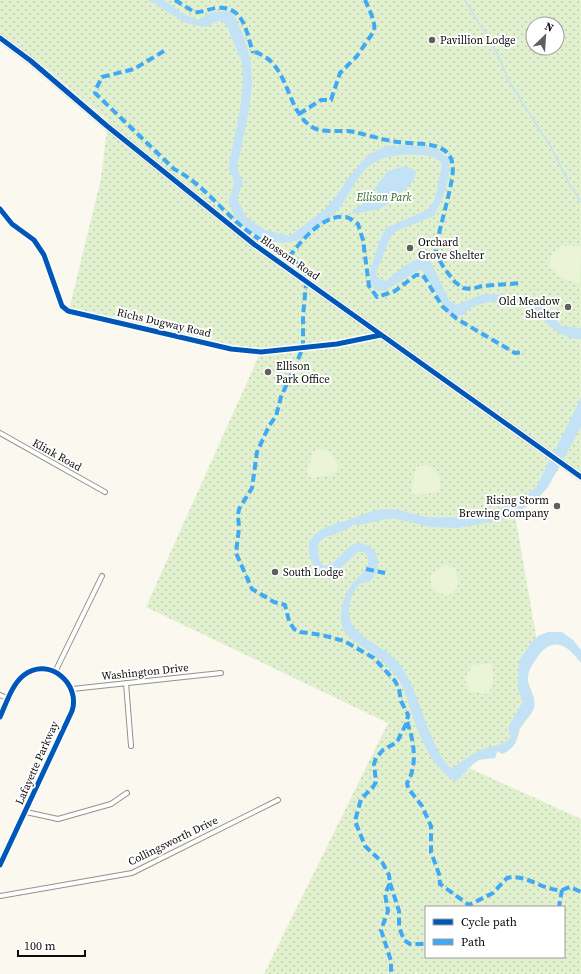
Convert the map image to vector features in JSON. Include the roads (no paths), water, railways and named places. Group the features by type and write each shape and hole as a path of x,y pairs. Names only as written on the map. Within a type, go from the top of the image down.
{"street":[{"name":"Blossom Road","path":"0,38 40,68 107,126 255,245 581,478"},
{"name":"Richs Dugway Road","path":"0,209 12,224 34,240 44,255 62,306 68,311 231,349 261,352 337,344 381,335"},
{"name":"Klink Road","path":"0,433 105,492"},
{"path":"55,672 102,576"},
{"path":"0,717 17,682 28,672 39,669 55,672 64,678 72,689"},
{"name":"Washington Drive","path":"72,689 221,673"},
{"path":"126,683 130,746"},
{"name":"Lafayette Parkway","path":"0,866 72,711 74,700 72,689"},
{"path":"0,695 9,699"},
{"path":"26,812 58,820 111,804 127,793"},
{"name":"Collingsworth Drive","path":"0,896 132,873 278,800"}],"water":[{"path":"148,0 164,0 181,13 198,20 212,12 229,11 234,15 243,34 251,62 252,86 249,110 237,167 243,182 237,199 246,217 265,230 290,236 324,210 338,194 347,179 368,155 385,146 412,145 433,147 449,158 448,181 441,202 434,216 396,231 390,238 376,274 379,279 387,281 401,269 419,259 430,260 449,300 456,305 484,294 517,295 536,299 562,326 581,328 581,339 562,335 531,307 522,303 504,301 485,303 476,305 469,309 465,314 451,318 421,269 386,290 381,291 374,289 370,280 370,271 381,237 386,228 427,210 435,199 442,164 432,156 399,155 386,157 374,162 360,176 337,211 323,223 295,241 278,242 270,240 252,233 245,228 234,215 228,201 233,188 233,181 228,169 240,110 243,82 242,63 227,26 221,20 205,27 186,23"},
{"path":"405,166 413,169 416,173 409,186 383,207 353,214 352,212 359,206 377,196 378,193 375,187 388,171"},
{"path":"581,398 581,427 548,487 534,502 506,519 458,528 431,527 392,518 359,525 354,524 346,530 327,537 319,542 318,556 320,562 324,566 336,560 351,546 356,544 362,543 370,547 376,553 378,567 375,576 371,580 360,584 356,588 349,606 350,619 354,627 366,639 396,659 401,666 414,691 434,743 449,767 453,768 475,753 483,749 502,744 511,737 508,728 523,701 518,689 519,661 530,644 538,636 548,632 562,632 573,640 581,650 581,663 571,652 561,645 550,646 538,656 528,675 528,682 535,704 534,708 520,728 514,745 502,754 497,751 495,758 482,759 475,762 461,777 455,781 447,776 434,762 424,744 399,680 380,660 349,637 343,627 341,612 347,592 368,565 367,557 364,552 358,552 333,575 323,577 311,560 309,549 310,543 317,533 329,526 376,510 393,509 427,517 460,517 487,513 510,505 524,497 536,487"}],"waterway":[{"path":"465,0 497,53 508,80 552,149 570,185 581,202"}],"place":[{"name":"Pavillion Lodge","path":"432,40"},
{"name":"Orchard Grove Shelter","path":"410,248"},
{"name":"Old Meadow Shelter","path":"568,307"},
{"name":"Ellison Park Office","path":"268,372"},
{"name":"Rising Storm Brewing Company","path":"557,506"},
{"name":"South Lodge","path":"275,572"}],"park label":[{"name":"Ellison Park","path":"384,197"}]}
